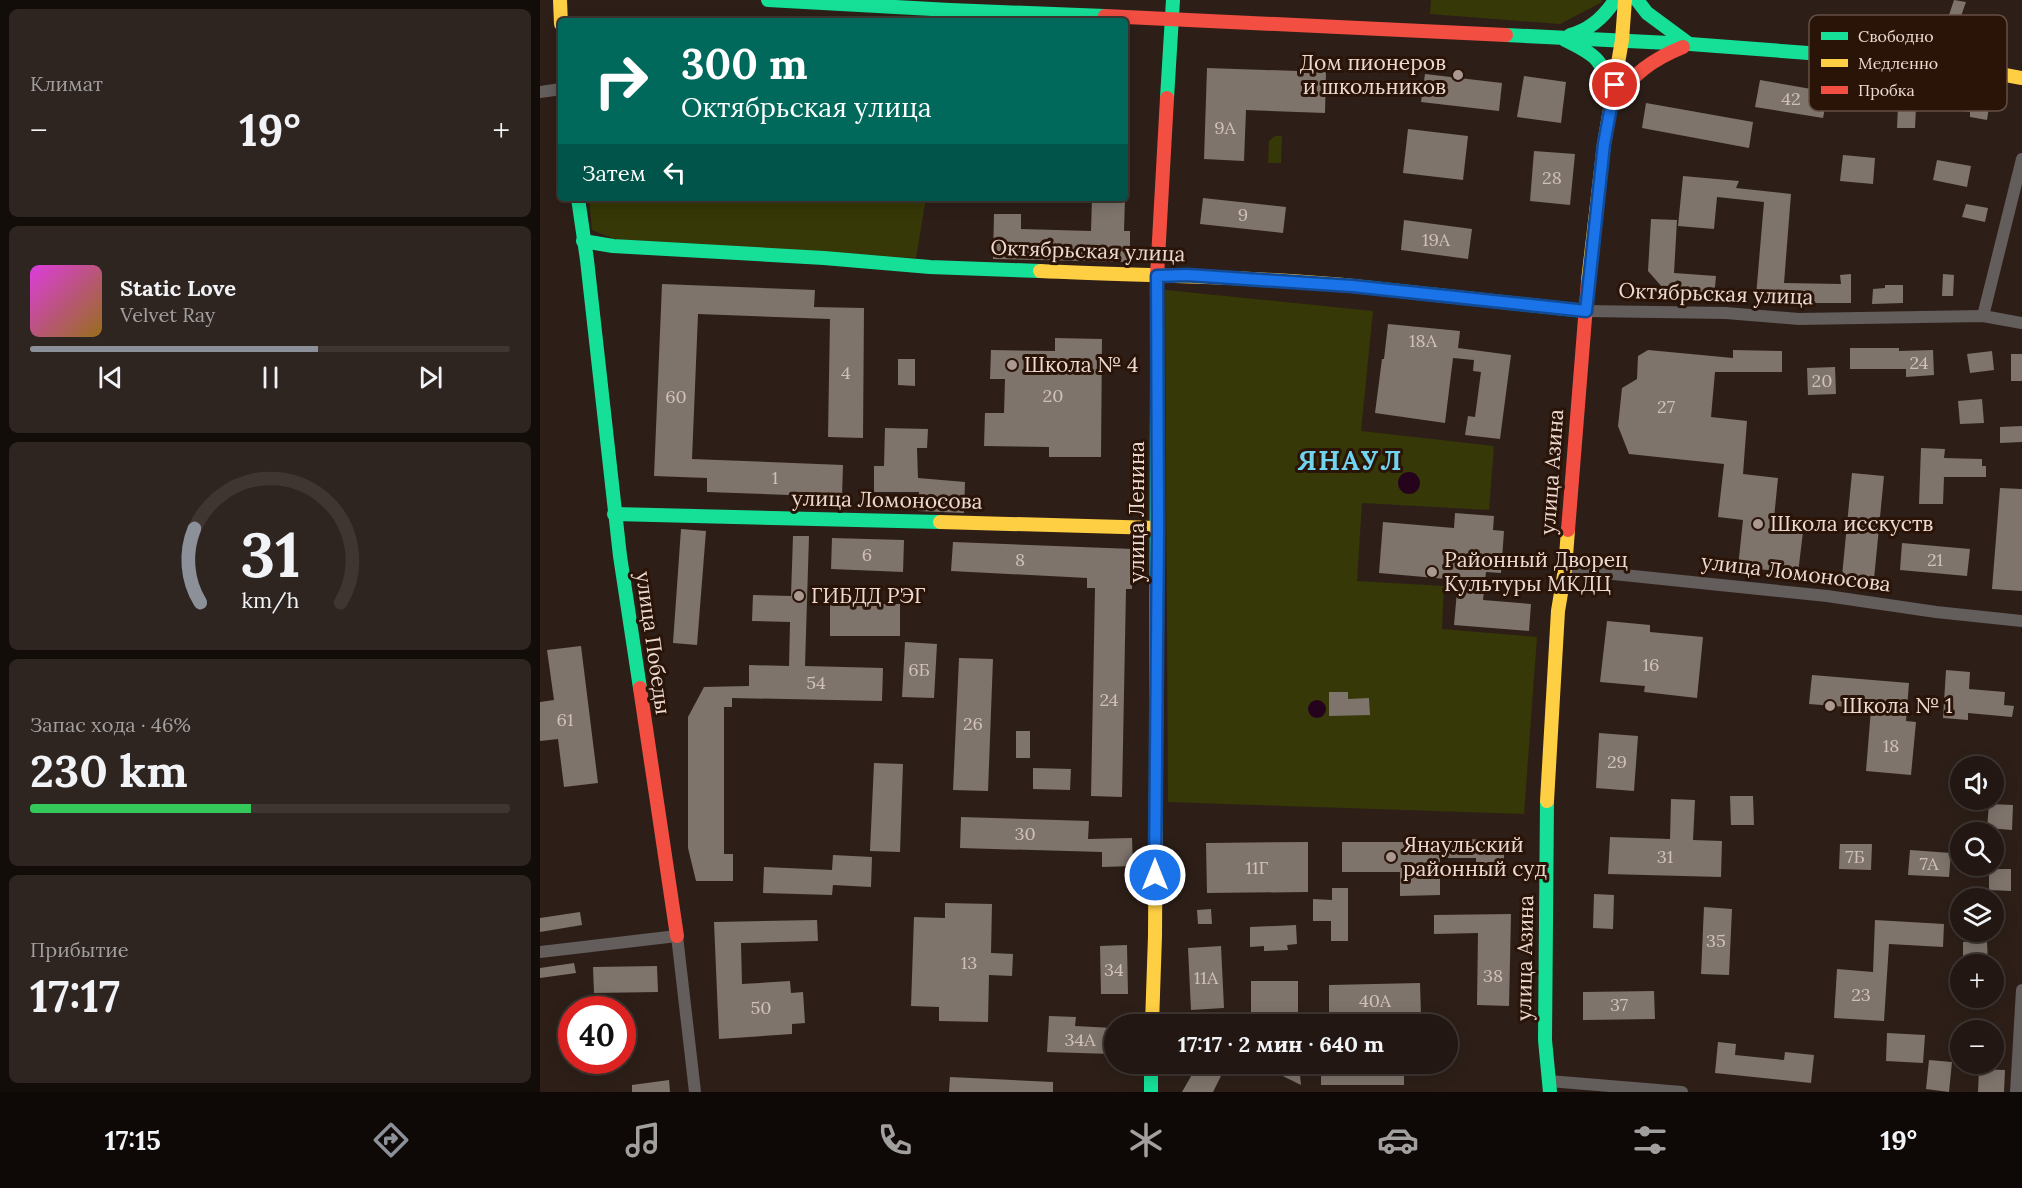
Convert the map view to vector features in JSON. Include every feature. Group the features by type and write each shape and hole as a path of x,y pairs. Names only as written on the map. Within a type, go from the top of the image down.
{"street":[{"path":"560,0 561,18"},
{"path":"768,0 1622,40 1809,53"},
{"name":"улица Ленина","path":"1152,1014 1158,528 1157,276 1173,0"},
{"path":"1559,38 1581,33 1607,12 1615,0"},
{"name":"улица Азина","path":"1549,1087 1545,1040 1548,879 1546,828 1558,611 1565,569 1586,311 1604,144 1622,40 1625,0"},
{"path":"1637,0 1647,13 1690,44"},
{"path":"1559,38 1581,47 1597,60 1605,71 1611,107"},
{"path":"1611,107 1631,77 1641,68 1665,53 1690,44"},
{"path":"2007,75 2022,78"},
{"path":"540,92 558,89"},
{"path":"1983,316 2022,159"},
{"name":"улица Победы","path":"578,201 587,260 614,514 643,721 677,936 695,1092"},
{"name":"Октябрьская улица","path":"583,240 613,246 824,258 930,267 1157,276 1187,275 1352,286 1586,311 1726,313 1799,319 1983,316 2022,322"},
{"name":"улица Ломоносова","path":"614,514 1158,528"},
{"name":"улица Ломоносова","path":"1565,569 1827,596 1936,612 2022,621"},
{"path":"540,952 677,936"},
{"path":"2016,1092 2022,990"},
{"path":"1151,1074 1151,1092"},
{"path":"1549,1087 1682,1092"}],"shaded area":[{"path":"1431,0 1602,0 1602,2 1560,24 1430,14"},
{"path":"1275,136 1282,136 1281,163 1268,163 1269,141"},
{"path":"589,201 926,201 916,258 614,239 592,230"},
{"path":"1165,290 1373,311 1361,431 1494,446 1489,510 1362,503 1357,581 1444,586 1442,629 1537,637 1524,814 1168,802"},
{"path":"1405,472 1413,472 1420,479 1420,487 1413,494 1405,494 1398,487 1398,479"},
{"path":"1313,700 1321,700 1326,705 1324,716 1313,718 1308,713 1308,705"}],"building":[{"path":"1954,0 1966,2 1961,15 1949,15"},
{"path":"1207,68 1326,72 1325,113 1246,110 1244,161 1204,159"},
{"path":"1425,74 1502,83 1499,111 1421,102"},
{"path":"1524,76 1566,82 1561,123 1517,117"},
{"path":"1760,80 1809,89 1809,111 1824,111 1823,118 1755,107"},
{"path":"1646,103 1753,122 1749,148 1642,128"},
{"path":"1898,111 1916,111 1915,128 1897,128"},
{"path":"1964,111 1988,111 1987,120 1970,117 1970,112"},
{"path":"1408,129 1468,136 1463,180 1403,173"},
{"path":"1534,151 1575,154 1570,205 1530,201"},
{"path":"1843,155 1875,158 1873,184 1840,181"},
{"path":"1937,160 1971,166 1967,187 1933,180"},
{"path":"1683,176 1739,181 1736,188 1791,194 1784,283 1841,284 1840,275 1851,274 1851,303 1802,303 1802,300 1756,296 1764,202 1717,197 1714,229 1678,226"},
{"path":"1203,198 1286,207 1283,233 1200,224"},
{"path":"1092,201 1125,201 1124,231 1130,231 1130,262 993,259 994,214 1021,214 1021,229 1091,231"},
{"path":"1966,204 1988,208 1985,222 1962,217"},
{"path":"1651,219 1677,220 1674,273 1716,276 1714,298 1670,296 1648,271"},
{"path":"1404,220 1472,229 1468,259 1401,250"},
{"path":"1943,274 1954,275 1953,296 1942,296"},
{"path":"662,284 815,290 814,307 864,308 863,438 828,437 830,319 698,314 692,459 843,465 842,497 707,492 707,478 654,476"},
{"path":"1885,285 1903,285 1903,303 1872,304 1873,289 1885,288"},
{"path":"1388,324 1460,331 1458,348 1511,355 1500,439 1465,435 1468,416 1475,417 1481,372 1473,371 1474,360 1453,358 1445,423 1375,413"},
{"path":"1055,338 1102,339 1101,457 1049,457 1049,447 984,446 985,413 1004,413 1005,379 990,379 991,350 1055,351"},
{"path":"1850,348 1899,348 1899,351 1933,350 1934,375 1906,377 1906,369 1850,369"},
{"path":"1648,350 1733,358 1733,350 1782,351 1782,372 1715,372 1711,417 1747,421 1743,474 1778,478 1773,528 1803,532 1798,573 1738,567 1743,520 1718,517 1724,464 1629,454 1618,426 1622,388 1637,379 1638,356"},
{"path":"1992,351 1994,370 1970,373 1967,354"},
{"path":"2011,354 2022,354 2022,381 2011,381"},
{"path":"898,359 915,359 915,386 898,385"},
{"path":"1835,367 1836,394 1808,395 1807,368"},
{"path":"1982,399 1984,423 1960,424 1958,401"},
{"path":"2022,426 2022,442 2000,443 2000,427"},
{"path":"885,428 928,429 927,448 917,448 918,478 965,482 964,513 918,511 919,492 874,492 874,466 884,466"},
{"path":"1921,448 1945,449 1944,458 1982,459 1982,466 1986,466 1986,477 1944,477 1943,504 1919,504"},
{"path":"1852,473 1884,476 1874,579 1842,576"},
{"path":"2000,488 2022,489 2022,591 1992,589"},
{"name":"Районный Дворец Культуры МКДЦ","path":"1455,513 1494,516 1493,530 1504,531 1501,573 1486,572 1483,600 1531,604 1529,631 1454,625 1458,580 1379,573 1383,522 1454,528"},
{"path":"681,529 706,531 697,645 673,643"},
{"path":"793,536 809,536 805,666 883,668 882,701 732,698 732,707 724,707 724,854 733,854 733,881 696,881 688,848 688,717 704,687 749,686 749,665 789,666 790,622 752,621 753,595 791,596"},
{"path":"832,538 904,540 903,572 831,569"},
{"path":"953,542 1133,549 1132,589 1126,589 1122,797 1091,796 1095,588 1087,588 1087,578 951,571"},
{"path":"1902,543 1970,549 1967,576 1900,570"},
{"path":"830,604 900,604 900,636 830,636"},
{"path":"1607,621 1650,625 1650,632 1703,637 1697,698 1644,692 1645,686 1600,682"},
{"path":"905,642 937,644 934,698 902,697"},
{"path":"581,646 598,783 564,787 558,739 540,741 540,702 554,700 547,650"},
{"path":"959,658 993,659 988,791 953,790"},
{"path":"1946,670 1970,672 1969,689 2005,692 2004,705 2014,706 2012,717 1968,713 1968,720 1943,718"},
{"path":"1812,675 1909,683 1906,721 1916,722 1911,775 1866,771 1871,709 1809,704"},
{"path":"1329,692 1348,692 1348,699 1369,698 1370,715 1329,716"},
{"path":"1016,731 1030,731 1030,758 1016,758"},
{"path":"1599,733 1638,736 1634,791 1596,788"},
{"path":"874,763 903,764 900,852 870,851"},
{"path":"1033,768 1071,769 1070,790 1033,789"},
{"path":"1730,796 1753,796 1754,825 1731,825"},
{"path":"1671,799 1695,800 1693,840 1722,841 1721,877 1608,874 1610,837 1670,839"},
{"path":"2004,805 2013,805 2012,830 2004,829 2004,822 1988,822 1988,810 2004,810"},
{"path":"961,817 1089,821 1088,839 1132,838 1133,866 1102,867 1102,852 960,848"},
{"name":"Янаульский районный суд","path":"1458,839 1504,840 1504,879 1476,878 1476,858 1440,858 1440,895 1400,896 1400,872 1342,872 1342,842 1458,842"},
{"path":"1308,842 1308,892 1207,893 1206,843"},
{"path":"1840,844 1872,844 1871,870 1839,869"},
{"path":"1910,850 1950,853 1949,877 1908,875"},
{"path":"833,855 872,857 871,887 833,885 832,895 763,893 764,867 832,870"},
{"path":"2004,869 2011,869 2011,891 2004,891 2004,888 1989,888 1989,876 2004,876"},
{"path":"1332,888 1348,888 1348,941 1331,941 1331,921 1313,921 1313,899 1332,900"},
{"path":"1594,894 1614,895 1613,929 1593,928"},
{"path":"945,903 992,904 991,953 1013,954 1012,976 989,975 988,1022 939,1021 939,1007 911,1006 914,917 945,918"},
{"path":"1704,907 1732,909 1729,975 1701,974"},
{"path":"1211,909 1212,924 1198,924 1197,910"},
{"path":"580,912 582,925 540,932 540,918"},
{"path":"1511,914 1509,1006 1477,1005 1478,933 1434,934 1434,915"},
{"path":"817,920 818,941 741,943 742,984 790,981 791,993 803,992 805,1023 792,1024 792,1034 719,1039 714,922"},
{"path":"1875,920 1944,924 1943,947 1889,944 1884,1021 1834,1018 1837,969 1873,972"},
{"path":"1296,925 1297,944 1287,945 1288,950 1264,951 1264,946 1250,947 1250,927"},
{"path":"1963,942 1987,942 1988,954 1963,954"},
{"path":"1127,945 1128,994 1101,994 1100,946"},
{"path":"1221,946 1224,1008 1191,1010 1188,948"},
{"path":"574,963 576,973 540,978 540,968"},
{"path":"657,966 658,992 594,993 593,967"},
{"path":"1251,981 1298,981 1298,1014 1251,1014"},
{"path":"1420,983 1421,1014 1329,1014 1329,985"},
{"path":"1654,991 1655,1019 1583,1020 1583,992"},
{"path":"1049,1016 1076,1017 1075,1026 1104,1028 1104,1054 1047,1052"},
{"path":"1887,1033 1925,1035 1923,1063 1886,1061"},
{"path":"1718,1042 1736,1044 1735,1055 1784,1060 1785,1052 1814,1055 1811,1083 1715,1073"},
{"path":"1929,1060 1950,1062 1949,1092 1926,1089"},
{"path":"2005,1070 2004,1092 1978,1092 1979,1074 2004,1074"},
{"path":"1192,1074 1222,1074 1213,1092 1182,1092"},
{"path":"1278,1074 1300,1074 1301,1085"},
{"path":"1321,1074 1404,1074 1404,1085 1321,1085"},
{"path":"950,1077 1053,1082 1053,1092 949,1092"},
{"path":"669,1080 670,1092 632,1092 632,1085"}],"traffic: fast":[{"path":"768,0 1105,16"},
{"path":"1167,98 1173,0"},
{"path":"1570,35 1596,22 1615,0"},
{"path":"1637,0 1647,13 1689,44"},
{"path":"1506,35 1690,44 1809,53"},
{"path":"1565,40 1591,54 1601,65 1609,93"},
{"path":"578,201 620,556 640,688"},
{"path":"583,241 613,246 824,258 930,267 1040,271"},
{"path":"1363,287 1585,311"},
{"path":"1156,774 1157,370"},
{"path":"614,514 940,522"},
{"path":"1547,801 1545,1040 1550,1092"},
{"path":"1151,1074 1151,1092"}],"traffic: slow":[{"path":"560,0 561,18"},
{"path":"1588,281 1604,144 1622,40 1625,0"},
{"path":"2007,75 2022,78"},
{"path":"1040,271 1242,278 1363,287"},
{"path":"940,522 1158,528"},
{"path":"1547,801 1558,611 1565,569 1568,530"},
{"path":"1152,1014 1156,774"}],"traffic: jam":[{"path":"1105,16 1506,35"},
{"path":"1614,102 1635,76 1662,57 1683,47"},
{"path":"1157,370 1157,276 1167,98"},
{"path":"1568,530 1588,281"},
{"path":"640,688 677,936"}],"place":[{"name":"Дом пионеров и школьников","path":"1458,75"},
{"name":"Школа № 4","path":"1012,365"},
{"name":"Школа исскуств","path":"1758,524"},
{"name":"Районный Дворец Культуры МКДЦ","path":"1432,572"},
{"name":"ГИБДД РЭГ","path":"799,596"},
{"name":"Школа № 1","path":"1830,706"},
{"name":"Янаульский районный суд","path":"1391,857"}],"district":[{"name":"ЯНАУЛ","path":"1350,461"}],"route":[{"path":"1155,875 1158,528 1157,276 1187,275 1352,286 1586,311 1586,294 1604,144 1615,85"}]}
